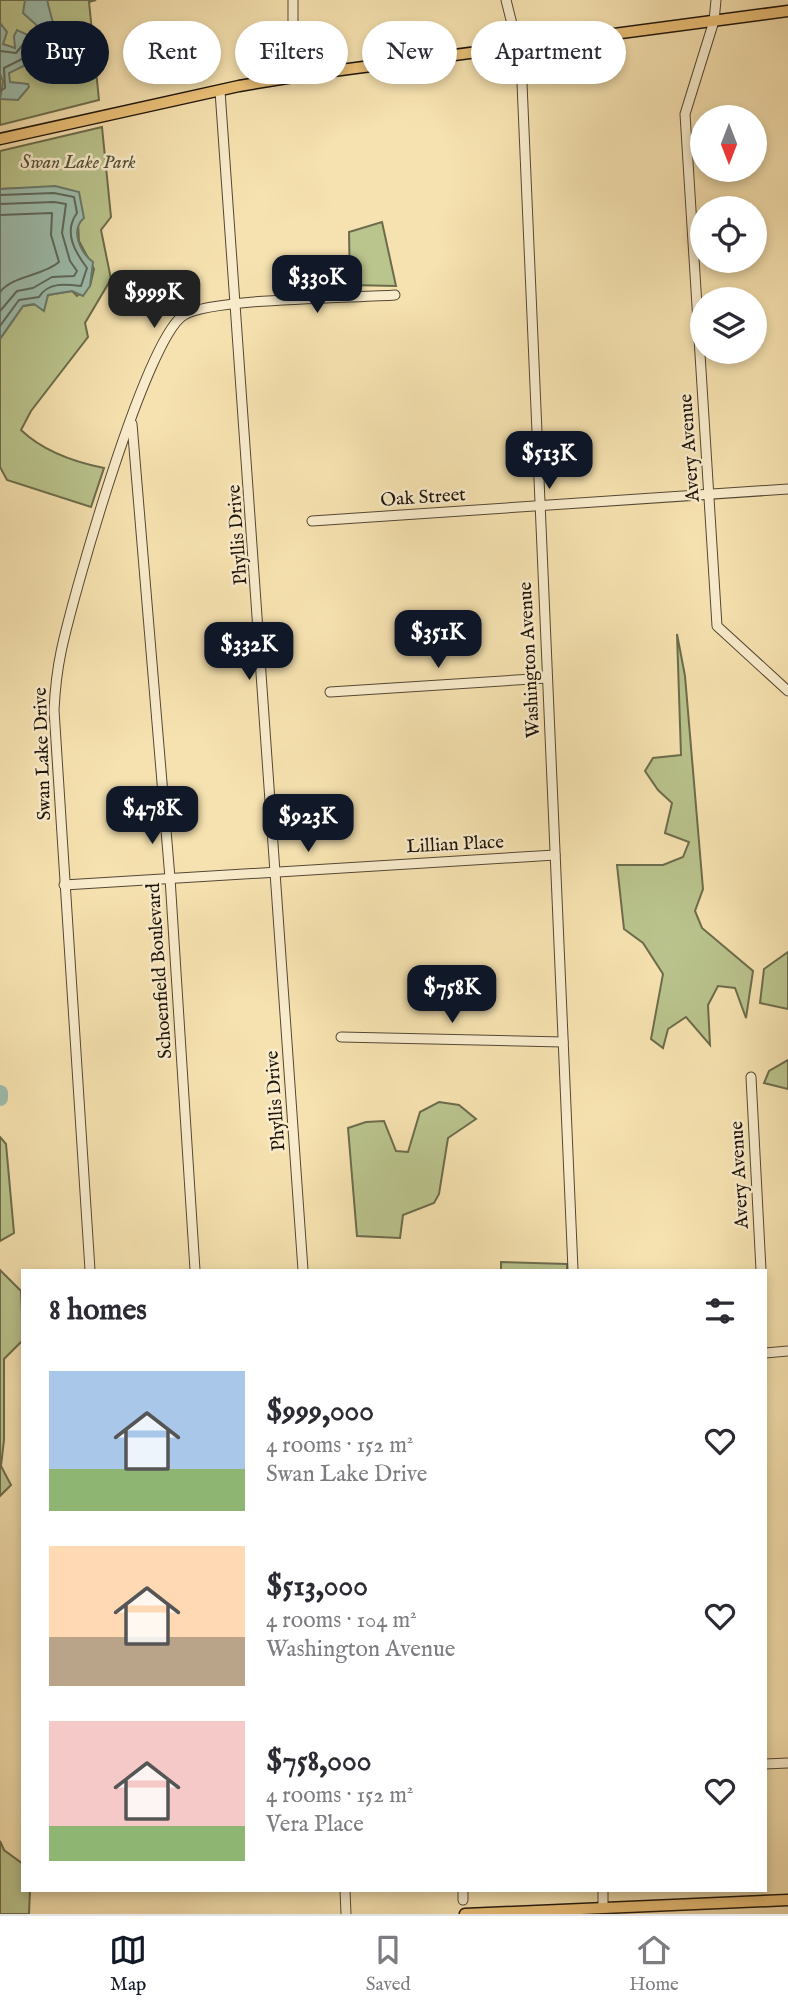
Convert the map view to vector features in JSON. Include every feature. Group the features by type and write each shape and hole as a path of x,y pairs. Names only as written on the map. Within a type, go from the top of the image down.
{"main road":[{"path":"626,33 788,11"},
{"path":"348,70 471,54"},
{"path":"0,139 256,84"},
{"path":"465,1914 788,1900"}],"street":[{"path":"293,0 293,21"},
{"name":"Washington Avenue","path":"506,0 511,21"},
{"name":"Avery Avenue","path":"716,0 714,21 685,114 717,626 788,691"},
{"name":"Washington Avenue","path":"520,84 573,1269"},
{"name":"Phyllis Drive","path":"220,91 228,222 238,305 303,1269"},
{"name":"Swan Lake Drive","path":"90,1269 54,710 61,650 111,475 152,363 175,322 199,309 395,295"},
{"name":"Schoenfield Boulevard","path":"132,419 170,878 195,1269"},
{"name":"Oak Street","path":"312,521 788,489"},
{"path":"330,692 547,678"},
{"name":"Lillian Place","path":"64,885 555,855"},
{"path":"341,1037 563,1042"},
{"name":"Avery Avenue","path":"751,1077 761,1269"},
{"path":"767,1353 788,1351"},
{"path":"767,1764 788,1763"},
{"path":"345,1892 346,1914"},
{"path":"603,1892 603,1908"}],"green space":[{"path":"0,0 96,0 89,2 91,21 21,21 21,84 97,84 99,100 0,125"},
{"name":"Swan Lake Park","path":"102,127 111,217 101,230 111,279 85,323 88,337 31,411 21,430 60,455 104,468 91,507 7,480 0,467 0,339 23,306 45,303 48,295 72,291 77,296 90,286 94,269 79,241 78,223 26,188 0,189 0,151"},
{"path":"382,222 396,286 350,285 349,232"},
{"path":"677,634 685,676 703,889 695,911 702,928 753,971 746,1018 735,988 718,986 708,1005 710,1045 686,1017 668,1029 663,1048 651,1039 663,974 643,943 624,929 617,865 663,865 683,857 689,842 665,833 672,803 658,790 645,771 653,758 681,755"},
{"path":"788,952 788,1009 760,1003 764,969"},
{"path":"788,1060 788,1089 764,1083 769,1071"},
{"path":"439,1102 459,1105 476,1119 448,1138 439,1194 434,1203 403,1215 400,1238 357,1236 348,1128 366,1122 384,1121 396,1151 408,1152 420,1112"},
{"path":"0,1137 6,1144 14,1233 0,1241"},
{"path":"501,1262 567,1264 567,1269 501,1269"},
{"path":"0,1270 21,1291 21,1342 4,1359 4,1440 1,1466 11,1485 0,1496"},
{"path":"0,1841 4,1850 21,1863 21,1892 30,1892 29,1914 0,1914"}],"water":[{"path":"25,0 47,0 52,21 32,21 23,13"},
{"path":"0,23 7,32 3,44 15,48 14,36 17,30 21,32 21,67 9,73 10,82 28,84 29,87 18,100 0,99 3,81 0,74"},
{"path":"55,186 79,192 84,218 77,235 84,253 93,262 90,286 83,296 72,291 48,295 44,311 34,304 23,306 0,339 0,189"}],"waterway":[{"path":"0,1093 0,1098"}]}
